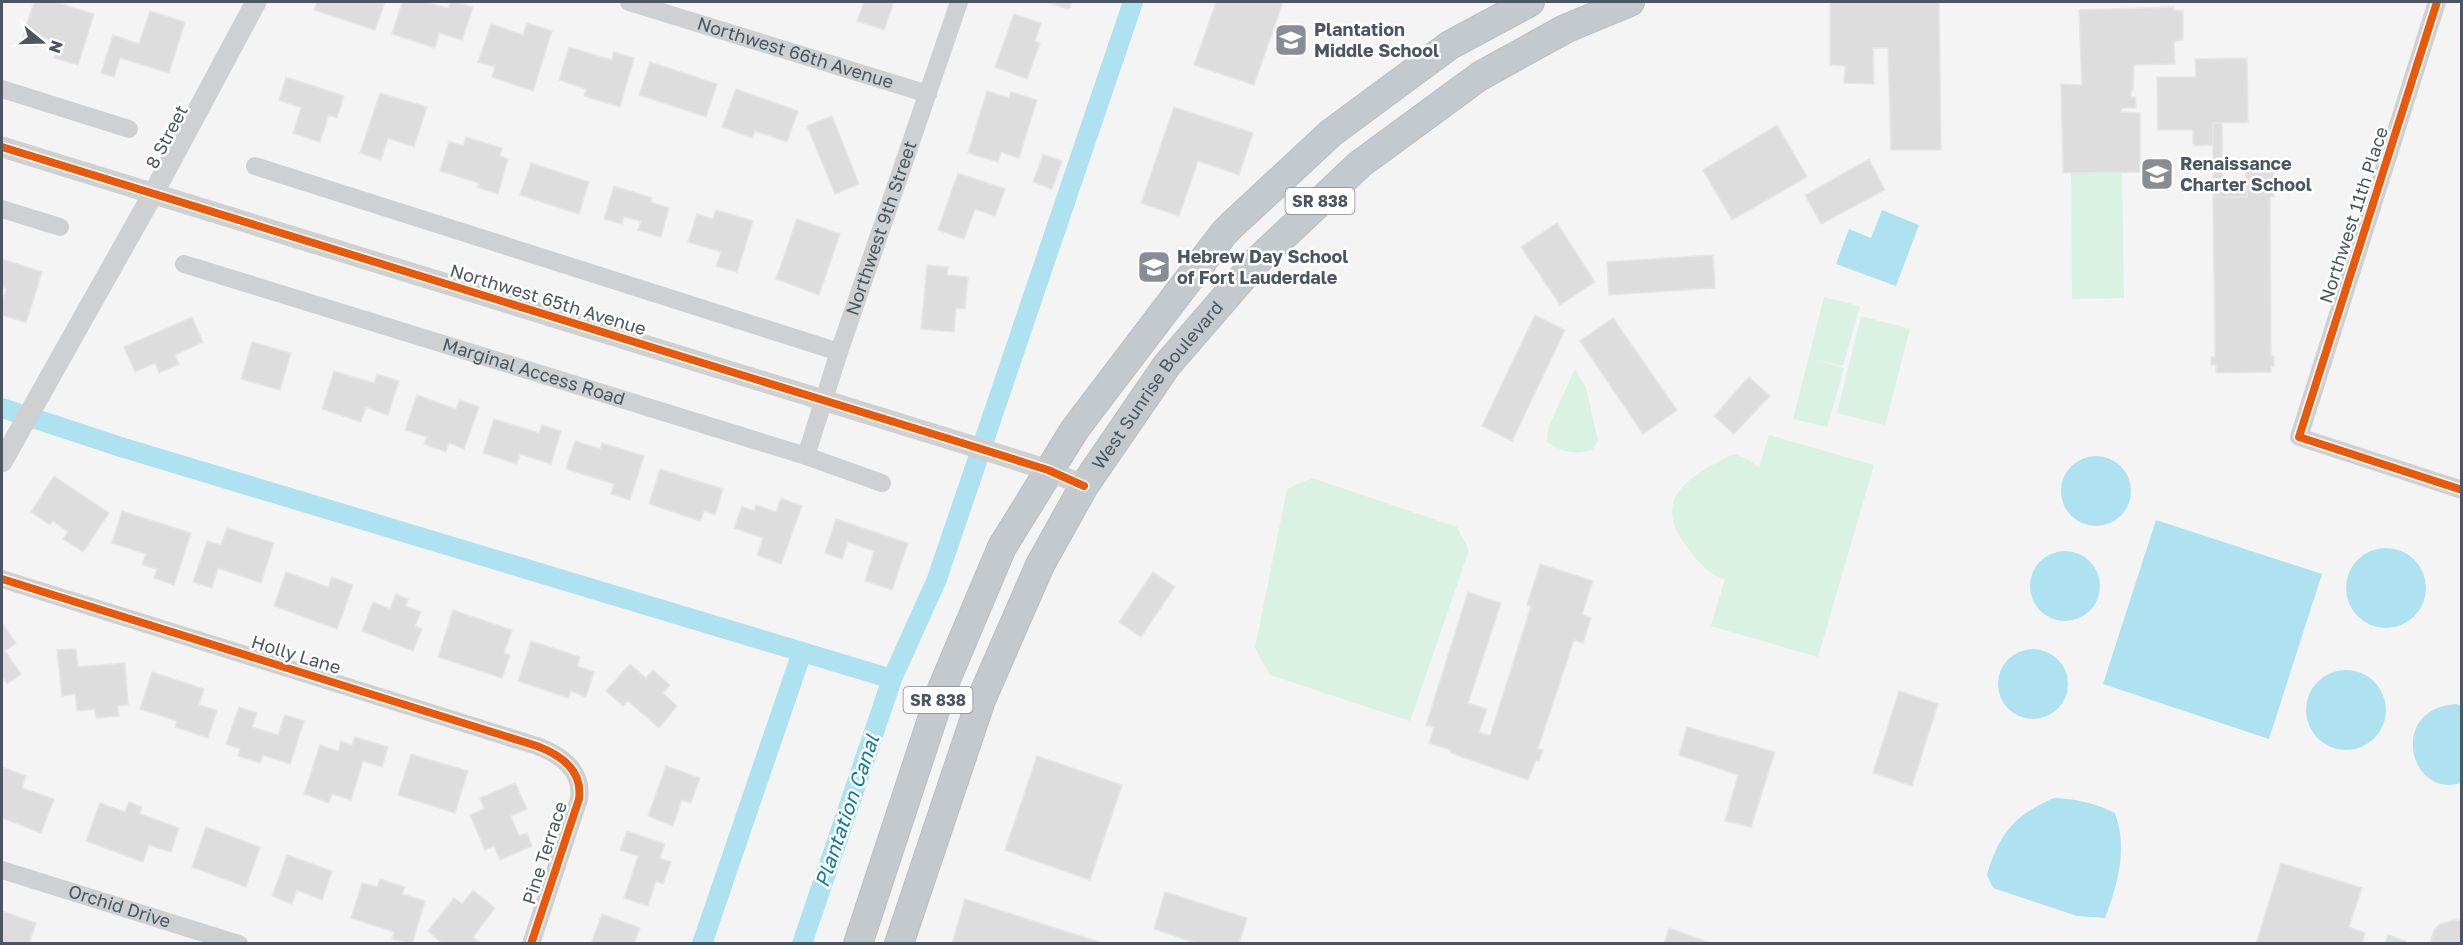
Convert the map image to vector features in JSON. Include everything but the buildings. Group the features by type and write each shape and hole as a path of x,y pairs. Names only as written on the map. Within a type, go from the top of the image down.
{"highway":[{"name":"SR 838","path":"858,944 942,689 1002,547 1075,429 1224,233 1331,133 1450,45 1530,2"},
{"name":"West Sunrise Boulevard","path":"900,944 981,700 1040,565 1084,486 1167,365 1257,261 1360,164 1480,76 1565,29 1630,2"},
{"path":"1209,317 1208,302 1217,282 1294,204 1300,183 1298,164"}],"street":[{"name":"8 Street","path":"2,462 153,194 256,2"},
{"name":"Northwest 66th Avenue","path":"629,2 928,94"},
{"name":"Northwest 9th Street","path":"806,456 839,352 960,2"},
{"name":"Northwest 11th Place","path":"2437,2 2300,437 2462,490"},
{"path":"2,88 129,129"},
{"name":"Northwest 65th Avenue","path":"2,147 959,442 1048,470 1084,486"},
{"path":"255,166 839,352"},
{"path":"2,209 60,227"},
{"name":"Marginal Access Road","path":"184,264 806,456 882,483"},
{"name":"Holly Lane","path":"2,579 537,746 558,755 574,772"},
{"name":"Pine Terrace","path":"531,944 577,809 580,791 574,772"},
{"name":"Orchid Drive","path":"2,870 239,944"}],"green space":[{"path":"2122,172 2124,298 2072,299 2071,173"},
{"path":"1824,297 1860,306 1843,366 1815,360 1844,368 1827,427 1793,419"},
{"path":"1861,316 1910,329 1885,425 1837,413"},
{"path":"1575,369 1586,388 1598,440 1593,449 1575,452 1558,448 1547,442 1548,428"},
{"path":"1769,435 1874,465 1818,657 1711,626 1725,579 1710,572 1697,560 1678,533 1672,517 1673,503 1679,491 1702,471 1717,462 1734,454 1749,460 1759,468"},
{"path":"1312,478 1457,527 1469,550 1410,721 1270,675 1255,648 1287,489"}],"water":[{"path":"1882,210 1919,225 1896,286 1836,264 1849,229 1871,238"},
{"path":"2103,456 2116,462 2125,471 2129,477 2131,491 2129,505 2121,516 2110,524 2089,526 2071,516 2063,505 2061,484 2071,466 2082,458"},
{"path":"2156,520 2322,574 2269,739 2103,684"},
{"path":"2386,548 2401,551 2414,560 2423,573 2426,588 2423,603 2414,616 2401,625 2386,628 2371,625 2358,616 2349,603 2346,588 2349,573 2358,560 2371,551"},
{"path":"2072,551 2085,557 2094,566 2098,572 2100,586 2098,600 2090,611 2079,619 2058,621 2040,611 2032,600 2030,579 2040,561 2051,553"},
{"path":"2040,649 2053,655 2062,664 2066,670 2068,684 2066,698 2058,709 2047,717 2026,719 2008,709 2000,698 1998,677 2008,659 2019,651"},
{"path":"2346,670 2361,673 2374,682 2383,695 2386,710 2383,725 2374,738 2361,747 2346,750 2331,747 2318,738 2309,725 2306,710 2309,695 2318,682 2331,673"},
{"path":"2457,704 2461,706 2461,783 2443,784 2429,778 2418,766 2413,751 2414,735 2421,720 2435,709"},
{"path":"2054,798 2085,802 2115,813 2121,839 2120,866 2105,918 2077,916 1993,888 1987,875 1997,848 2010,828 2028,811"}],"waterway":[{"name":"Plantation Canal","path":"802,944 892,679 937,579 1133,2"},
{"path":"2,408 124,448 892,679"},
{"path":"702,944 802,652"}],"cycle path":[{"path":"2437,2 2299,437 2462,490"},
{"path":"2,147 959,442 1048,470 1084,486"},
{"path":"2,579 537,746 562,759 578,780 579,799 531,944"}],"place":[{"name":"Plantation Middle School","path":"1291,40"},
{"name":"Renaissance Charter School","path":"2157,174"},
{"name":"Hebrew Day School of Fort Lauderdale","path":"1154,267"}]}
